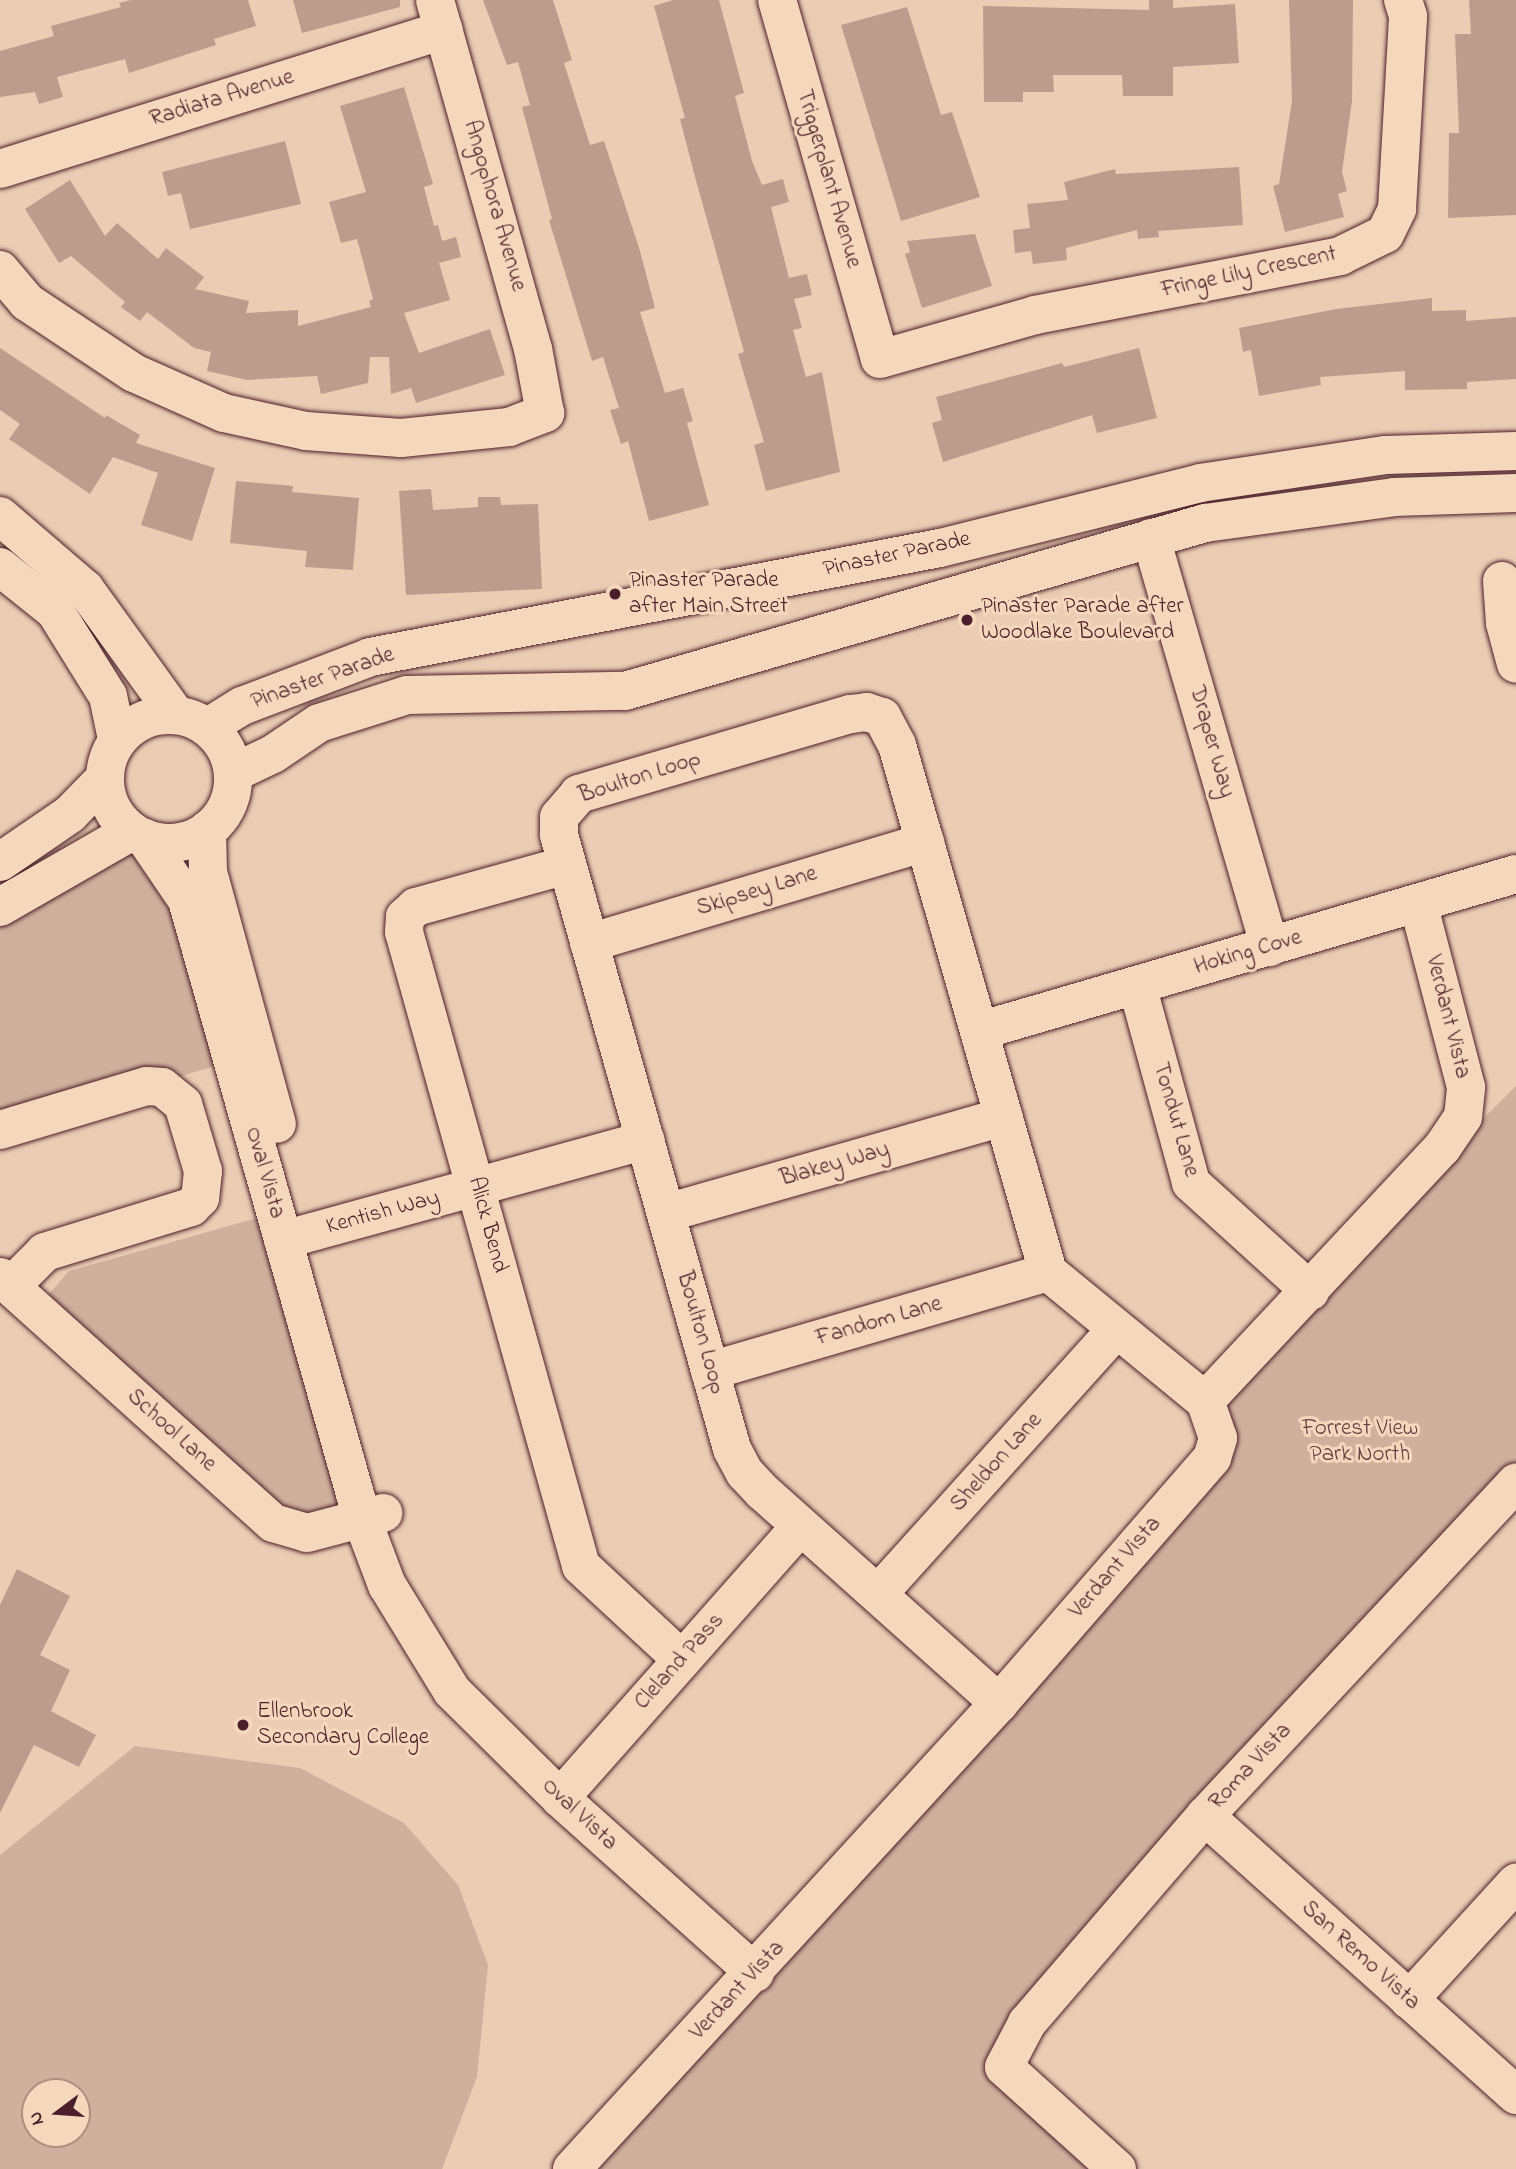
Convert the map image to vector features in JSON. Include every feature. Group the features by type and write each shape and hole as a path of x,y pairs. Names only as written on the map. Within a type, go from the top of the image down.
{"street":[{"name":"Triggerplant Avenue","path":"777,0 880,359"},
{"name":"Fringe Lily Crescent","path":"880,359 1035,315 1340,256 1385,234 1397,209 1408,16 1403,0"},
{"name":"Radiata Avenue","path":"0,169 440,15"},
{"name":"Angophora Avenue","path":"0,270 27,302 134,373 224,413 306,431 401,438 509,426 545,413 533,349 440,15"},
{"name":"Pinaster Parade","path":"191,721 242,706 370,657 940,548 1200,483 1386,455 1516,451"},
{"name":"Pinaster Parade","path":"233,774 273,754 319,723 407,695 625,691 1205,523 1394,497 1516,492"},
{"path":"0,516 85,589 191,721 229,756 233,774 222,815 207,830 176,843 138,835 107,799 104,779"},
{"name":"Draper Way","path":"1151,538 1270,947"},
{"path":"0,567 55,611 107,696 117,740"},
{"path":"1502,581 1505,623 1516,664"},
{"name":"Boulton Loop","path":"999,1703 800,1527 745,1473 732,1449 567,864 559,817 579,793 867,712 882,718 892,730 1048,1272"},
{"path":"0,862 70,814 104,779 117,740 133,724 153,716 191,721"},
{"name":"Oval Vista","path":"207,830 208,872 295,1237 372,1516 387,1585 419,1643 452,1692 559,1798 755,1973"},
{"path":"0,907 138,835"},
{"name":"Oval Vista","path":"138,835 187,900 295,1237"},
{"name":"Skipsey Lane","path":"589,943 925,842"},
{"name":"Alick Bend","path":"567,864 430,902 405,918 404,932 581,1566 682,1660"},
{"name":"Hoking Cove","path":"979,1031 1516,874"},
{"name":"Verdant Vista","path":"572,2169 755,1973 999,1703 1212,1458 1218,1438 1205,1401 1442,1148 1462,1117 1466,1087 1418,903"},
{"name":"Tondut Lane","path":"1137,985 1191,1183 1310,1291"},
{"path":"0,1130 147,1086 162,1087 183,1104 203,1171 200,1198 191,1207 45,1252 5,1282"},
{"name":"Blakey Way","path":"666,1213 1003,1117"},
{"name":"Kentish Way","path":"295,1237 645,1140"},
{"path":"1048,1272 1115,1331 1205,1401"},
{"name":"Fandom Lane","path":"710,1371 1048,1272"},
{"name":"School Lane","path":"5,1282 274,1523 289,1531 307,1533 372,1516"},
{"name":"Sheldon Lane","path":"878,1594 1115,1331"},
{"name":"Roma Vista","path":"1117,2169 1004,2067 1027,2023 1205,1816 1516,1482"},
{"name":"Cleland Pass","path":"559,1798 800,1527"},
{"name":"San Remo Vista","path":"1205,1816 1516,2095"},
{"path":"1409,2000 1516,1883"}],"green space":[{"path":"145,838 232,1061 0,1130 0,907"},
{"name":"Forrest View Park North","path":"1516,1086 1516,1482 1004,2067 1117,2169 572,2169 1212,1458 1214,1418 1299,1302"},
{"path":"275,1213 362,1519 307,1533 36,1309 69,1271"},
{"path":"135,1746 300,1768 404,1823 458,1885 488,1965 477,2077 442,2169 0,2169 0,1855"}],"building":[{"path":"131,0 248,0 256,26 214,39 216,45 129,73 125,59 57,77 63,97 39,104 35,92 0,97 0,51 54,36 51,26 121,7 119,3"},
{"path":"293,0 400,0 400,7 302,33"},
{"path":"483,0 553,0 572,60 564,63 590,145 604,141 640,251 655,308 640,312 665,393 683,388 693,421 687,423 709,505 649,521 628,441 621,444 610,410 619,408 603,357 592,361 549,220 552,219 522,107 530,105 518,62 507,65"},
{"path":"673,0 719,0 744,93 735,96 752,161 762,185 783,179 789,202 771,207 789,278 807,274 812,295 794,299 802,328 793,330 806,377 822,372 840,472 766,491 754,445 764,442 738,354 744,352 695,177 680,119 685,118 654,6"},
{"path":"1149,0 1173,0 1173,8 1235,4 1239,63 1173,67 1173,96 1123,96 1122,75 1053,75 1054,92 1023,92 1023,102 984,102 983,6 1149,10"},
{"path":"1289,0 1353,0 1352,101 1342,172 1347,191 1338,194 1344,217 1285,232 1273,186 1279,184 1292,101"},
{"path":"1469,0 1516,0 1516,215 1448,218 1449,133 1459,133 1455,34 1471,34"},
{"path":"907,7 941,115 952,112 980,197 901,221 841,25"},
{"path":"404,87 433,184 424,187 434,226 438,225 442,241 456,237 461,257 439,263 450,300 404,313 419,353 490,329 505,375 416,403 411,388 391,394 389,357 370,357 368,383 321,394 317,376 247,380 207,371 211,352 194,348 147,312 140,321 121,307 125,302 71,256 59,263 25,209 70,180 105,236 117,223 158,259 166,248 204,277 195,289 249,301 246,313 298,310 298,326 371,307 369,301 373,299 357,239 341,243 329,202 366,192 340,106"},
{"path":"285,141 301,204 190,229 181,193 168,196 162,172"},
{"path":"1239,167 1243,225 1158,231 1159,237 1138,239 1137,230 1066,248 1067,260 1033,264 1031,251 1015,253 1013,230 1030,228 1027,204 1068,200 1064,182 1115,169 1116,174"},
{"path":"975,234 992,286 922,308 905,254 910,252 907,241"},
{"path":"1432,298 1432,311 1466,310 1466,321 1516,317 1516,379 1467,382 1467,389 1405,390 1405,371 1320,377 1321,385 1259,396 1251,350 1243,352 1239,328 1336,309"},
{"path":"0,348 105,418 106,415 140,435 136,443 215,468 192,541 141,525 158,473 113,457 90,494 9,439 20,424 0,410"},
{"path":"1139,348 1157,418 1097,433 1092,415 943,462 932,423 942,420 936,397 1062,363 1064,367"},
{"path":"236,481 293,486 292,492 359,498 353,570 305,567 307,551 230,543"},
{"path":"431,489 433,510 478,507 478,497 500,497 501,505 538,504 542,589 406,595 399,491"},
{"path":"17,1569 70,1596 40,1655 70,1670 51,1711 96,1735 79,1767 34,1745 0,1813 0,1605"}],"place":[{"name":"Pinaster Parade after Main Street","path":"615,594"},
{"name":"Pinaster Parade after Woodlake Boulevard","path":"967,620"},
{"name":"Ellenbrook Secondary College","path":"243,1725"}]}
